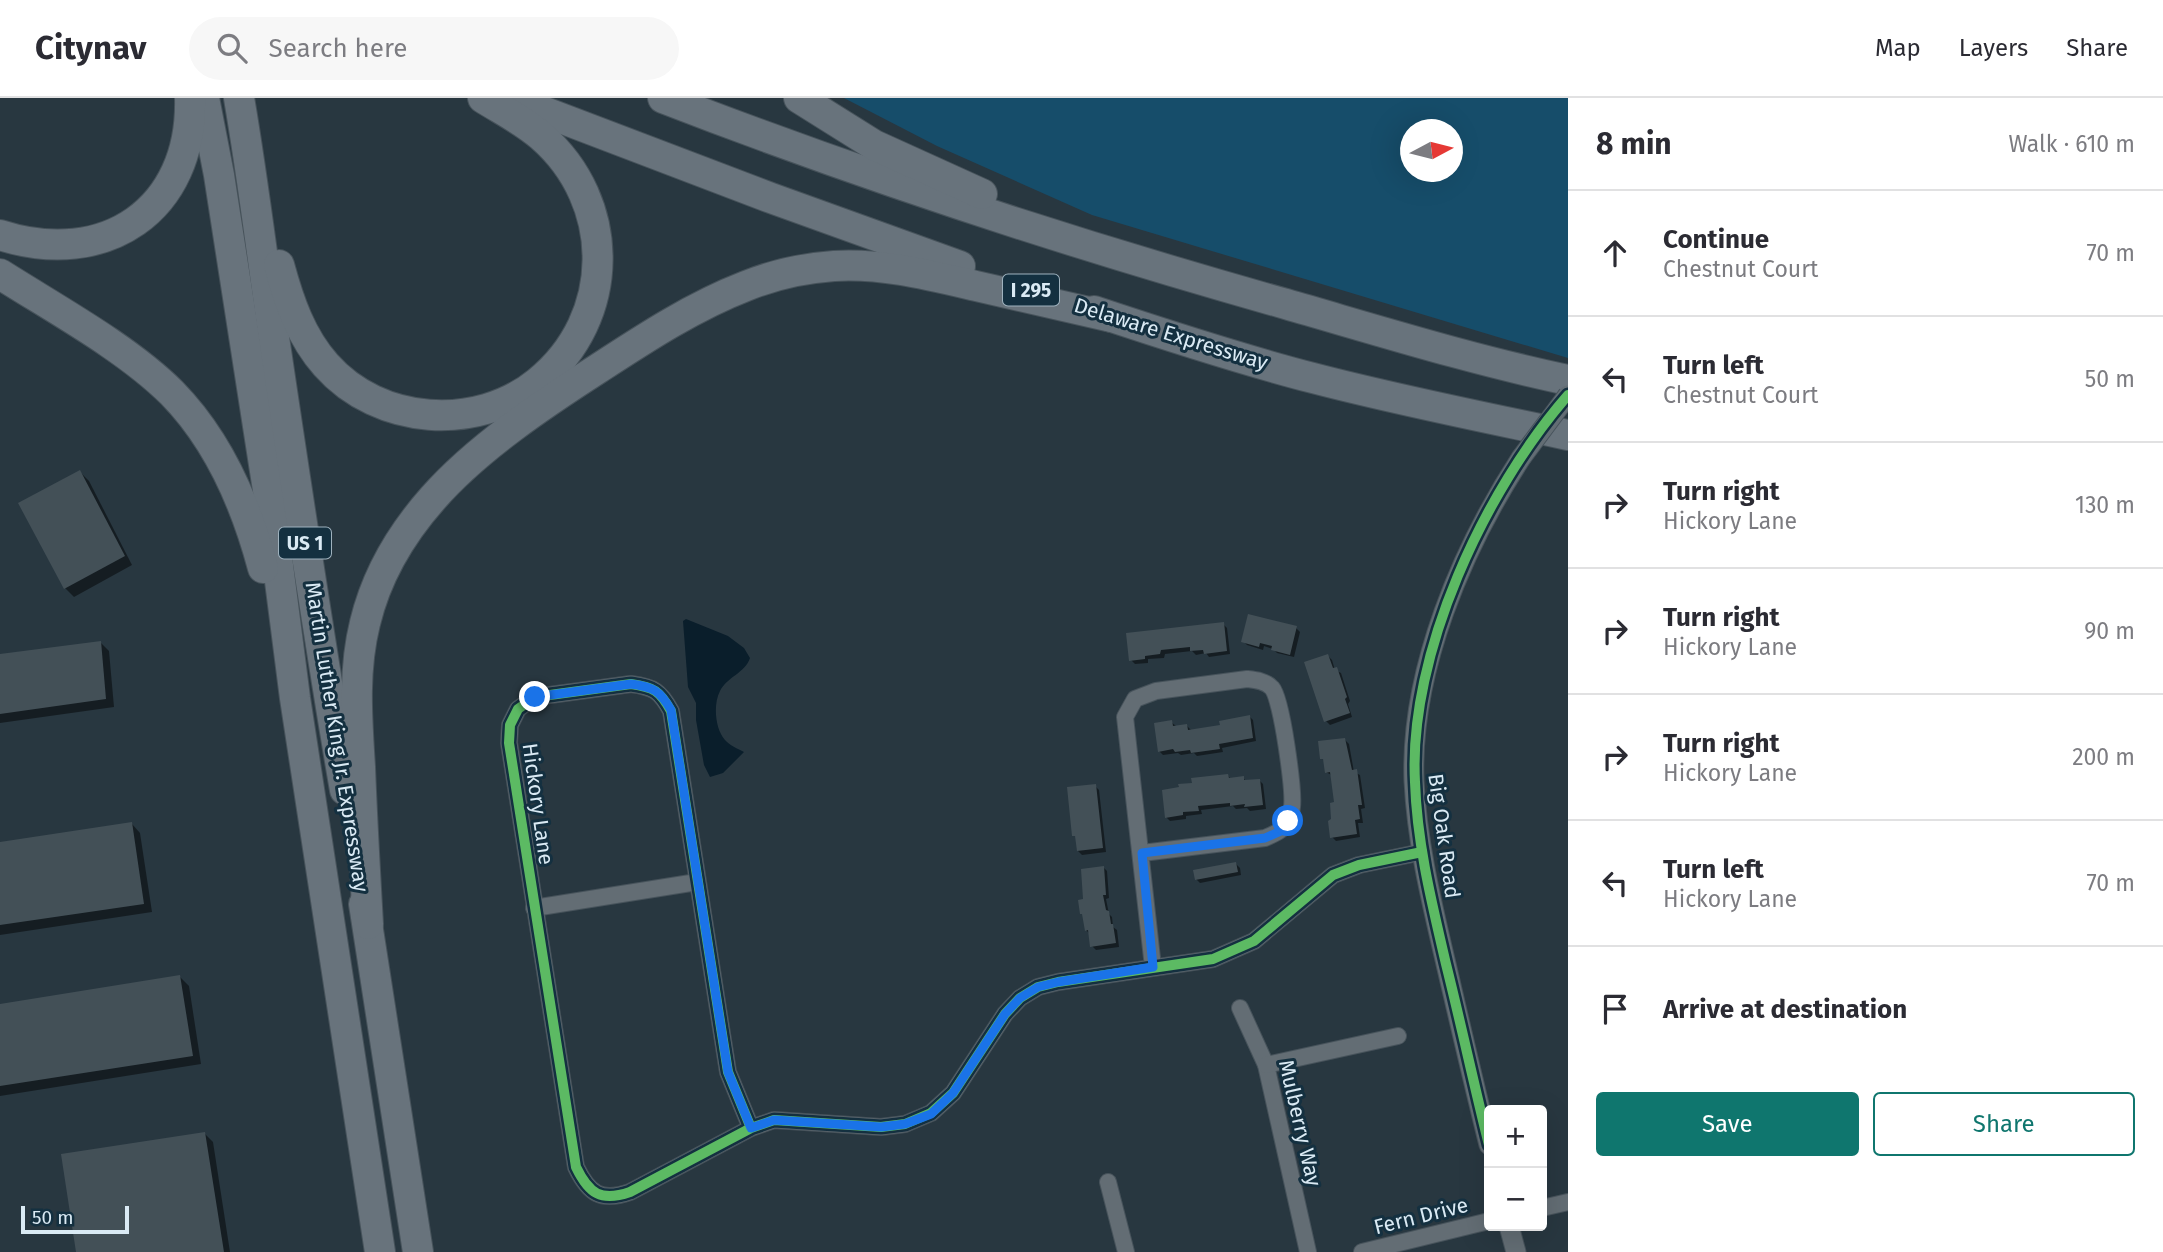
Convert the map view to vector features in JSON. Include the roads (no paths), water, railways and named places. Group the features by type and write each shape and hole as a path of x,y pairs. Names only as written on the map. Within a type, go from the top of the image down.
{"highway":[{"path":"0,235 28,242 69,245 98,240 136,222 158,202 176,173 187,141 190,98"},
{"name":"Martin Luther King Jr. Expressway","path":"204,98 219,175 259,435 295,698 380,1252"},
{"name":"Martin Luther King Jr. Expressway","path":"239,98 329,701 368,924 418,1252"},
{"path":"250,160 291,304 306,338 326,365 363,395 392,408 442,416 476,412 523,393 561,360 584,320 594,291 598,263 594,219 586,198 564,160 541,135 483,98"},
{"name":"Delaware Expressway","path":"508,98 771,198 1111,317 1312,378 1568,435"},
{"path":"663,98 955,204 1406,338 1568,380"},
{"path":"799,98 850,131 898,157 1130,258"},
{"path":"368,924 356,702 359,651 364,625 380,579 403,537 447,483 490,447 542,406 663,328 728,293 788,273 841,266 893,269 1111,317"},
{"path":"0,274 107,343 153,377 186,409 214,447 237,492 258,547 295,698"}],"street":[{"name":"Big Oak Road","path":"1484,1124 1422,852 1415,781 1419,708 1438,630 1459,573 1492,506 1521,458 1568,395"},
{"path":"1142,853 1265,838 1281,831 1288,821 1292,796 1282,717 1272,687 1259,680 1247,679 1156,691 1135,699 1125,717 1153,967"},
{"name":"Hickory Lane","path":"751,1128 728,1072 671,710 662,695 647,687 631,684 535,697 518,709 510,725 509,743 576,1167 583,1182 598,1195 622,1195 751,1128 774,1120 881,1127 905,1124 931,1114 953,1093 1005,1014 1020,998 1038,987 1213,959 1254,941 1333,875 1359,865 1422,852"},
{"path":"534,908 697,883"},
{"name":"Mulberry Way","path":"1240,1008 1266,1065 1308,1252"},
{"path":"1266,1065 1398,1036"},
{"path":"1108,1182 1126,1252"},
{"path":"1547,1207 1568,1202"},
{"name":"Fern Drive","path":"1362,1252 1484,1222"},
{"path":"1510,1231 1516,1252"}]}
